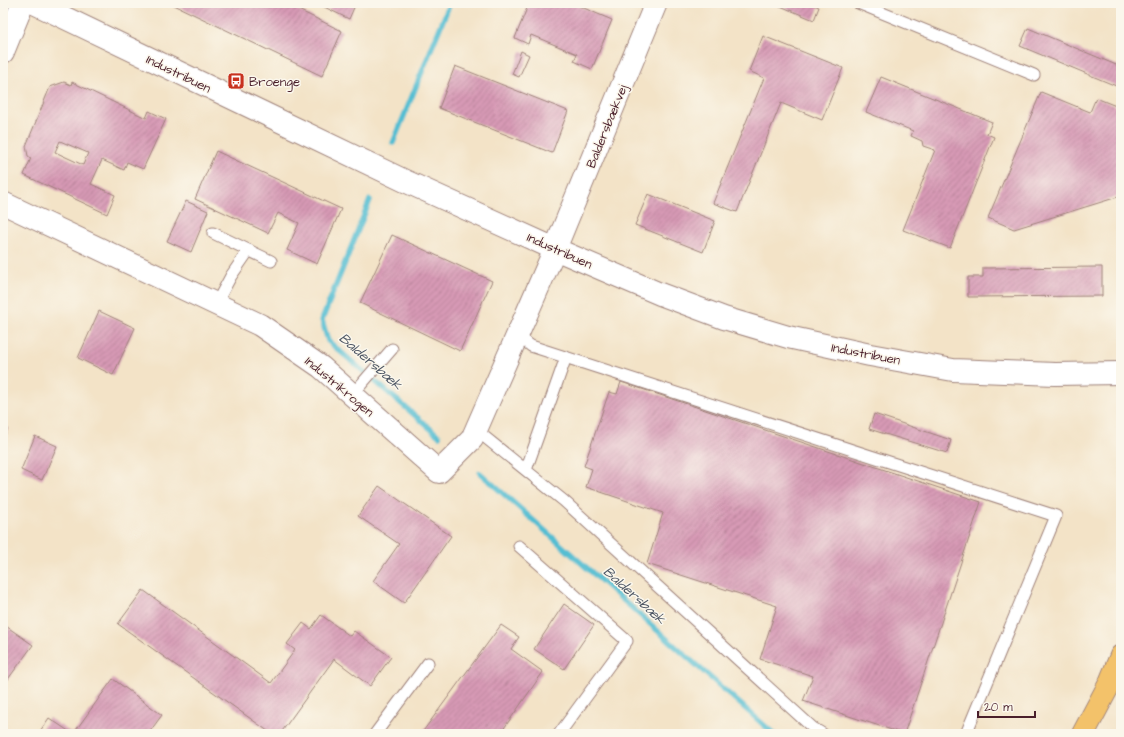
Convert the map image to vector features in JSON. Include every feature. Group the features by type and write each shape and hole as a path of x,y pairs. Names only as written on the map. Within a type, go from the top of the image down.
{"highway":[{"path":"1083,734 1109,685 1121,656"}],"street":[{"path":"3,52 22,3"},
{"name":"Industribuen","path":"34,3 356,158 555,249 660,294 724,318 795,339 870,355 954,370 1055,374 1121,373"},
{"name":"Baldersbækvej","path":"555,249 656,3"},
{"name":"Industrikrogen","path":"3,204 260,325 321,367 359,388 439,472 472,439 555,249"}],"lane":[{"path":"858,3 1034,75"},
{"path":"213,233 271,261"},
{"path":"216,304 231,276 249,250"},
{"path":"517,335 531,346 1056,516 966,734"},
{"path":"359,388 392,349"},
{"path":"526,470 566,357"},
{"path":"476,430 570,506 813,728 823,734"},
{"path":"519,546 627,641 559,734"},
{"path":"375,734 428,663"}],"building":[{"path":"170,3 284,3 342,31 322,76"},
{"path":"316,3 356,3 349,19"},
{"path":"529,3 572,3 612,20 592,69 574,61 577,54 531,35 528,44 515,38"},
{"path":"773,3 809,3 819,7 814,20"},
{"path":"1028,28 1121,67 1121,88 1020,46"},
{"path":"763,36 843,68 822,120 781,103 737,212 713,203 764,78 749,71"},
{"path":"521,51 529,55 519,77 512,74"},
{"path":"455,66 568,111 552,153 439,108"},
{"path":"881,77 992,122 987,134 994,137 950,248 903,230 935,150 923,146 922,141 911,136 913,131 866,112"},
{"path":"64,82 71,85 72,82 146,118 149,111 166,119 143,169 127,162 124,170 102,160 91,184 115,195 107,214 24,175 31,158 28,156 26,146 50,87","holes":["60,141 88,153 83,165 55,152"]},
{"path":"1041,92 1090,112 1096,98 1121,108 1121,196 1014,229 988,218"},
{"path":"216,151 341,209 317,264 287,250 299,223 278,213 268,233 195,199"},
{"path":"648,194 715,221 703,252 635,225"},
{"path":"186,201 208,211 191,252 167,241"},
{"path":"392,235 492,281 460,351 360,303"},
{"path":"1102,267 1102,296 968,297 968,277 983,277 983,268"},
{"path":"99,311 135,328 113,375 78,358"},
{"path":"621,382 981,502 904,734 803,701 813,676 760,659 777,606 647,564 663,513 586,487 592,469 584,466 609,392 617,394"},
{"path":"874,414 951,440 947,453 869,429"},
{"path":"3,427 8,428 3,440"},
{"path":"35,436 57,446 42,480 21,470"},
{"path":"379,486 451,536 404,603 373,581 399,544 358,516"},
{"path":"143,590 271,683 295,650 287,644 303,623 311,629 321,615 350,636 354,631 391,657 370,686 334,659 280,734 272,734 118,624"},
{"path":"564,604 594,625 564,669 534,649"},
{"path":"3,624 33,645 3,686"},
{"path":"501,625 519,637 511,649 543,672 500,734 421,734"},
{"path":"113,679 162,715 148,734 73,734"},
{"path":"49,718 73,734 38,734"}],"waterway":[{"name":"Baldersbæk","path":"393,143 450,3"},
{"name":"Baldersbæk","path":"370,200 322,320 328,341 439,436"},
{"name":"Baldersbæk","path":"480,473 774,734"}],"place":[{"name":"Broenge","path":"236,81"}]}
